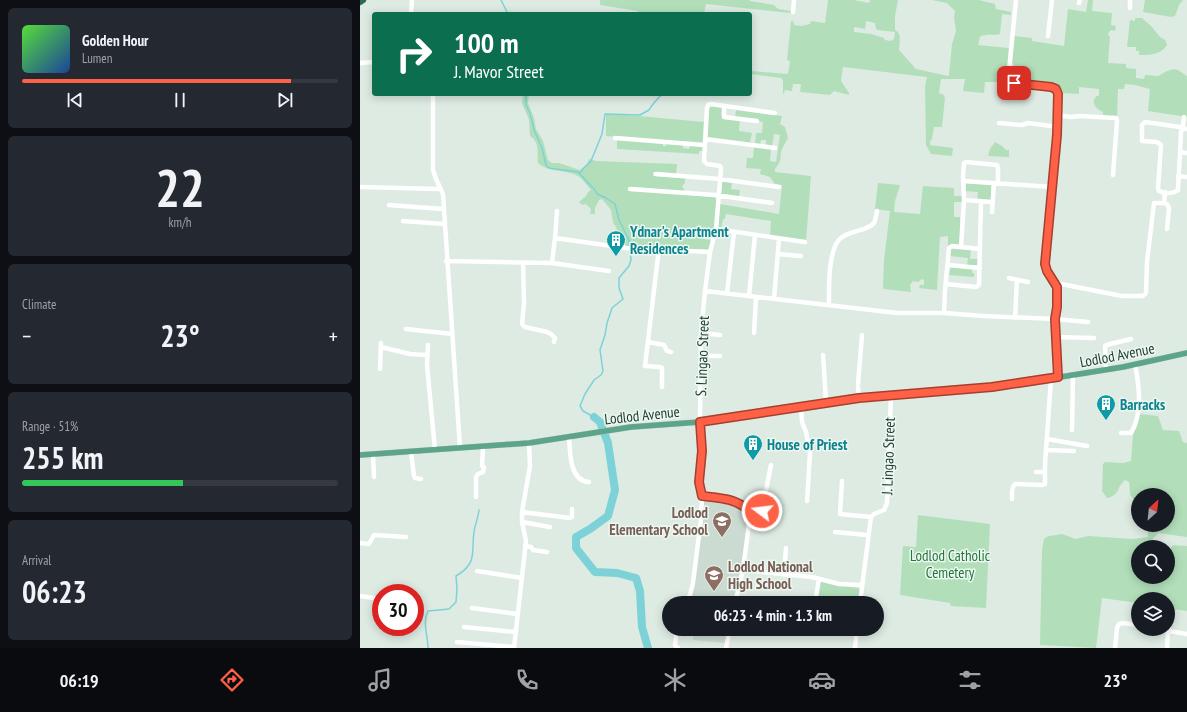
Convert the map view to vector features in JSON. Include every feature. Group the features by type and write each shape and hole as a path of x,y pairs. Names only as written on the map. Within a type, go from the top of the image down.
{"main road":[{"name":"Lodlod Avenue","path":"360,455 529,443 639,426 700,422 859,398 992,387 1106,370 1187,353"}],"street":[{"path":"411,12 412,0"},
{"path":"793,12 794,0"},
{"path":"1016,0 1009,71 1012,83 1050,87 1056,89 1058,94 1058,128 1045,264 1047,271 1056,283 1057,287 1055,319 1058,377"},
{"path":"1048,36 1052,0"},
{"path":"1130,0 1130,8"},
{"path":"360,63 372,62"},
{"path":"433,96 433,170 443,194 446,261 460,448"},
{"path":"720,179 720,167 707,164 704,161 708,105 711,104 775,113"},
{"path":"724,106 724,117 757,122"},
{"path":"1058,115 1071,117 1116,118 1113,175"},
{"path":"1184,117 1185,128 1182,132 1177,191 1173,193 1160,191 1158,188 1161,145 1157,142 1142,141 1142,125 1146,122 1185,128"},
{"path":"999,123 1022,125 1028,123 1058,128"},
{"path":"615,138 704,145"},
{"path":"705,139 775,148"},
{"path":"1180,152 1187,153"},
{"path":"961,247 964,200 963,181 964,164 966,162 997,165 998,168 992,202 992,212"},
{"path":"656,174 720,179 779,187"},
{"path":"1178,176 1187,177"},
{"name":"S. Lingao Street","path":"689,596 693,583 701,519 702,496 699,482 702,451 700,422 701,334 710,252 716,229 720,179"},
{"path":"963,181 1052,187"},
{"path":"360,187 440,189"},
{"path":"630,189 719,196 772,203"},
{"path":"1164,203 1165,192"},
{"path":"964,200 992,202"},
{"path":"946,284 978,286 980,268 981,202"},
{"path":"1056,283 1122,296 1143,296 1146,294 1147,258 1154,203 1167,203 1169,208 1167,229"},
{"path":"389,205 443,209"},
{"path":"552,263 557,211"},
{"path":"829,305 831,270 835,246 844,236 871,225 877,211"},
{"path":"403,221 444,224"},
{"path":"716,229 805,242"},
{"path":"727,293 734,232"},
{"path":"749,296 755,235"},
{"path":"554,238 626,248 659,248 710,252"},
{"path":"774,299 779,239"},
{"path":"944,313 949,248 952,246 980,248"},
{"path":"659,248 645,366 662,368 662,387"},
{"path":"778,254 801,256"},
{"path":"446,261 552,263 608,271"},
{"path":"523,263 524,303 522,324 523,326 551,334 555,338 554,342"},
{"path":"948,265 980,268"},
{"path":"1009,278 1028,282"},
{"path":"1015,318 1017,280"},
{"path":"705,291 897,313 944,313 1088,322"},
{"path":"754,333 756,297"},
{"path":"406,329 452,334"},
{"path":"701,334 720,335"},
{"path":"859,398 858,386 862,335"},
{"path":"1056,337 1094,338"},
{"path":"1106,370 1105,346 1131,339"},
{"path":"648,342 664,345 667,350 671,352"},
{"path":"380,369 381,345 410,354 427,355"},
{"path":"428,345 427,355 435,450"},
{"path":"823,355 826,402"},
{"path":"701,356 720,356"},
{"path":"1121,433 1131,433 1135,424 1139,389 1135,364"},
{"path":"1072,430 1073,375"},
{"path":"1012,499 1013,486 1015,484 1042,485 1045,483 1051,379"},
{"name":"J. Lingao Street","path":"870,517 884,510 887,503 891,395"},
{"path":"801,406 802,422 806,432 810,453 807,501"},
{"path":"568,436 576,476 583,482 589,482"},
{"path":"1047,439 1087,446"},
{"path":"456,642 514,648 526,541 522,522 522,512 530,466 529,443"},
{"path":"476,497 476,477 478,474 483,472 484,467 482,466 483,447"},
{"path":"1046,450 1074,451"},
{"path":"412,452 414,476 415,478 421,479"},
{"path":"373,454 374,477"},
{"path":"762,511 771,465"},
{"path":"1036,472 1045,472"},
{"path":"842,481 840,514 870,517 861,596"},
{"path":"702,496 735,501 749,511 774,513"},
{"path":"522,512 570,518 572,517 572,509"},
{"path":"737,596 743,570 749,523 749,511"},
{"path":"522,522 550,527"},
{"path":"835,532 868,535"},
{"path":"360,543 369,544 374,535 406,537"},
{"path":"525,546 531,547 535,551 547,552"},
{"path":"784,575 786,548"},
{"path":"743,570 819,579 840,584 862,585"},
{"path":"477,571 522,578"},
{"path":"816,596 819,579"},
{"path":"360,596 372,598"},
{"path":"472,608 518,614"},
{"path":"1115,648 1117,628 1119,624 1131,624"},
{"path":"464,627 516,632"},
{"path":"1175,632 1187,634"},
{"path":"676,636 675,645 678,648"},
{"path":"726,648 729,636"},
{"path":"855,648 856,636"},
{"path":"1167,648 1168,636"}],"shaded area":[{"name":"Lodlod Elementary School","path":"704,497 738,504 746,511 748,517 735,596 691,596"},
{"path":"693,636 726,636 725,643 693,640"}],"green space":[{"path":"600,0 750,0 774,5 778,9 791,11 791,13 706,4 704,12 638,12 600,5"},
{"path":"828,0 854,0 869,3 870,0 898,0 895,16 895,30 898,32 900,37 899,50 916,69 948,76 952,44 956,31 954,18 955,11 947,3 932,0 979,0 995,4 996,9 1011,12 1011,15 1002,14 1000,34 980,37 978,45 1009,48 1007,72 1008,82 985,82 984,93 963,91 965,79 941,79 939,93 944,95 945,98 942,127 934,127 930,145 953,148 952,156 931,154 926,145 925,86 927,77 843,67 841,81 849,95 834,91 830,95 800,92 801,84 793,84 792,91 785,90 783,95 783,80 781,78 752,74 752,71 788,74 790,61 787,60 791,21 793,21 794,25 801,26 810,24 811,21 825,23","holes":["866,21 875,23 876,29 895,32 894,39 890,41 871,34 854,32 854,27 865,29"]},
{"path":"1088,0 1093,0 1092,11 1112,13 1111,25 1116,26 1115,31 1111,30 1108,35 1110,37 1108,63 1126,64 1126,68 1136,69 1136,78 1144,79 1145,75 1158,76 1174,69 1187,76 1187,117 1148,111 1150,89 1135,85 1125,84 1124,89 1118,89 1117,117 1103,116 1103,112 1095,105 1094,99 1096,96 1099,96 1099,89 1079,87 1079,94 1061,93 1061,88 1059,85 1016,81 1012,78 1012,69 1014,64 1012,63 1014,36 1032,38 1032,41 1064,46 1068,9 1086,12"},
{"path":"1145,0 1183,0 1179,5 1175,16 1171,17 1143,12"},
{"path":"1135,18 1142,18 1160,37 1165,40 1167,45 1162,51 1154,54 1139,55 1139,51 1136,51 1136,47 1127,47 1130,20 1135,21"},
{"path":"523,96 529,96 528,103 534,118 536,129 543,141 548,160 552,163 559,163 580,170 587,164 589,159 596,161 677,164 676,175 653,172 653,176 685,178 685,183 682,186 685,191 630,187 628,190 715,197 717,211 712,237 704,235 704,239 711,240 709,250 626,246 613,222 611,210 602,199 599,200 595,208 595,214 590,214 591,209 586,204 582,205 579,202 591,190 582,179 568,172 552,170 538,163 537,145 530,136 529,120 522,103"},
{"path":"710,106 723,108 723,112 721,112 722,116 740,120 739,131 752,133 750,142 755,143 756,133 762,133 763,122 735,118 736,110 782,116 780,124 785,127 788,138 783,146 780,160 775,172 811,176 806,241 770,237 771,221 726,214 725,219 723,219 721,229 718,229 720,204 779,214 782,185 775,184 770,177 760,174 761,169 746,168 747,158 753,158 754,147 771,149 770,161 776,162 780,135 774,134 772,147 766,146 766,140 761,140 760,145 706,138 708,111"},
{"path":"606,114 704,122 703,144 606,136"},
{"path":"617,139 663,144 663,146 666,146 666,142 683,144 683,148 689,149 690,144 703,146 702,151 699,151 699,154 617,149"},
{"path":"995,142 1006,150 1009,150 1009,157 988,156 990,149"},
{"path":"722,181 732,183 731,189 740,190 739,197 721,195"},
{"path":"878,183 900,185 895,201 894,212 920,214 923,186 954,188 954,196 962,196 962,202 954,202 954,217 960,217 960,245 948,245 948,236 940,237 937,290 919,288 920,285 924,285 924,280 922,279 918,282 913,281 910,285 911,292 883,288 884,260 890,211 875,209"},
{"path":"966,183 991,185 991,200 977,200 978,192 965,191"},
{"path":"951,249 971,250 970,259 978,259 978,265 967,265 968,258 950,256"},
{"path":"951,267 972,269 974,277 949,275"},
{"path":"1139,414 1158,416 1163,430 1179,431 1183,442 1187,443 1187,537 1158,533 1152,540 1131,540 1131,584 1175,584 1175,545 1187,546 1187,611 1175,609 1175,592 1131,592 1131,602 1102,598 1096,648 1040,645 1042,550 1044,539 1046,537 1062,534 1076,539 1088,536 1132,539 1148,537 1148,532 1175,532 1175,488 1131,488 1131,496 1129,482 1125,480 1116,493 1111,497 1107,498 1102,491 1103,464 1105,462 1123,463 1131,461 1133,435"},
{"name":"Lodlod Catholic Cemetery","path":"918,515 990,524 986,608 951,606 950,603 900,595 903,546 916,547"},
{"path":"820,581 862,589 861,596 818,596"}],"waterway":[{"path":"501,0 507,12"},
{"path":"526,96 526,105 530,113 534,130 542,148 546,165 549,168 578,172 597,194 615,204 619,220 629,240 631,260 629,266 619,278 619,288 623,299 612,308 600,350 603,371 601,375 594,380 585,394 580,406 583,411 594,417"},
{"path":"580,173 591,161 602,134 605,114 640,115 649,110 660,96"},
{"path":"594,417 600,422 608,443 615,490 608,516 576,537 576,548 595,572 617,573 636,578 640,591 642,627 648,648"},
{"path":"428,648 425,625 426,616 428,611 449,609 456,602 456,576 468,567 471,562 474,529 479,510"}],"place":[{"name":"Ydnar's Apartment Residences","path":"616,257"},
{"name":"Barracks","path":"1106,421"},
{"name":"House of Priest","path":"753,461"},
{"name":"Lodlod Elementary School","path":"722,538"},
{"name":"Lodlod National High School","path":"714,592"}],"route":[{"path":"762,511 749,511 739,502 702,496 699,487 702,457 700,422 859,398 992,387 1058,377 1055,319 1057,307 1057,287 1056,283 1047,271 1045,264 1057,135 1058,92 1055,88 1051,87 1014,83"}]}
